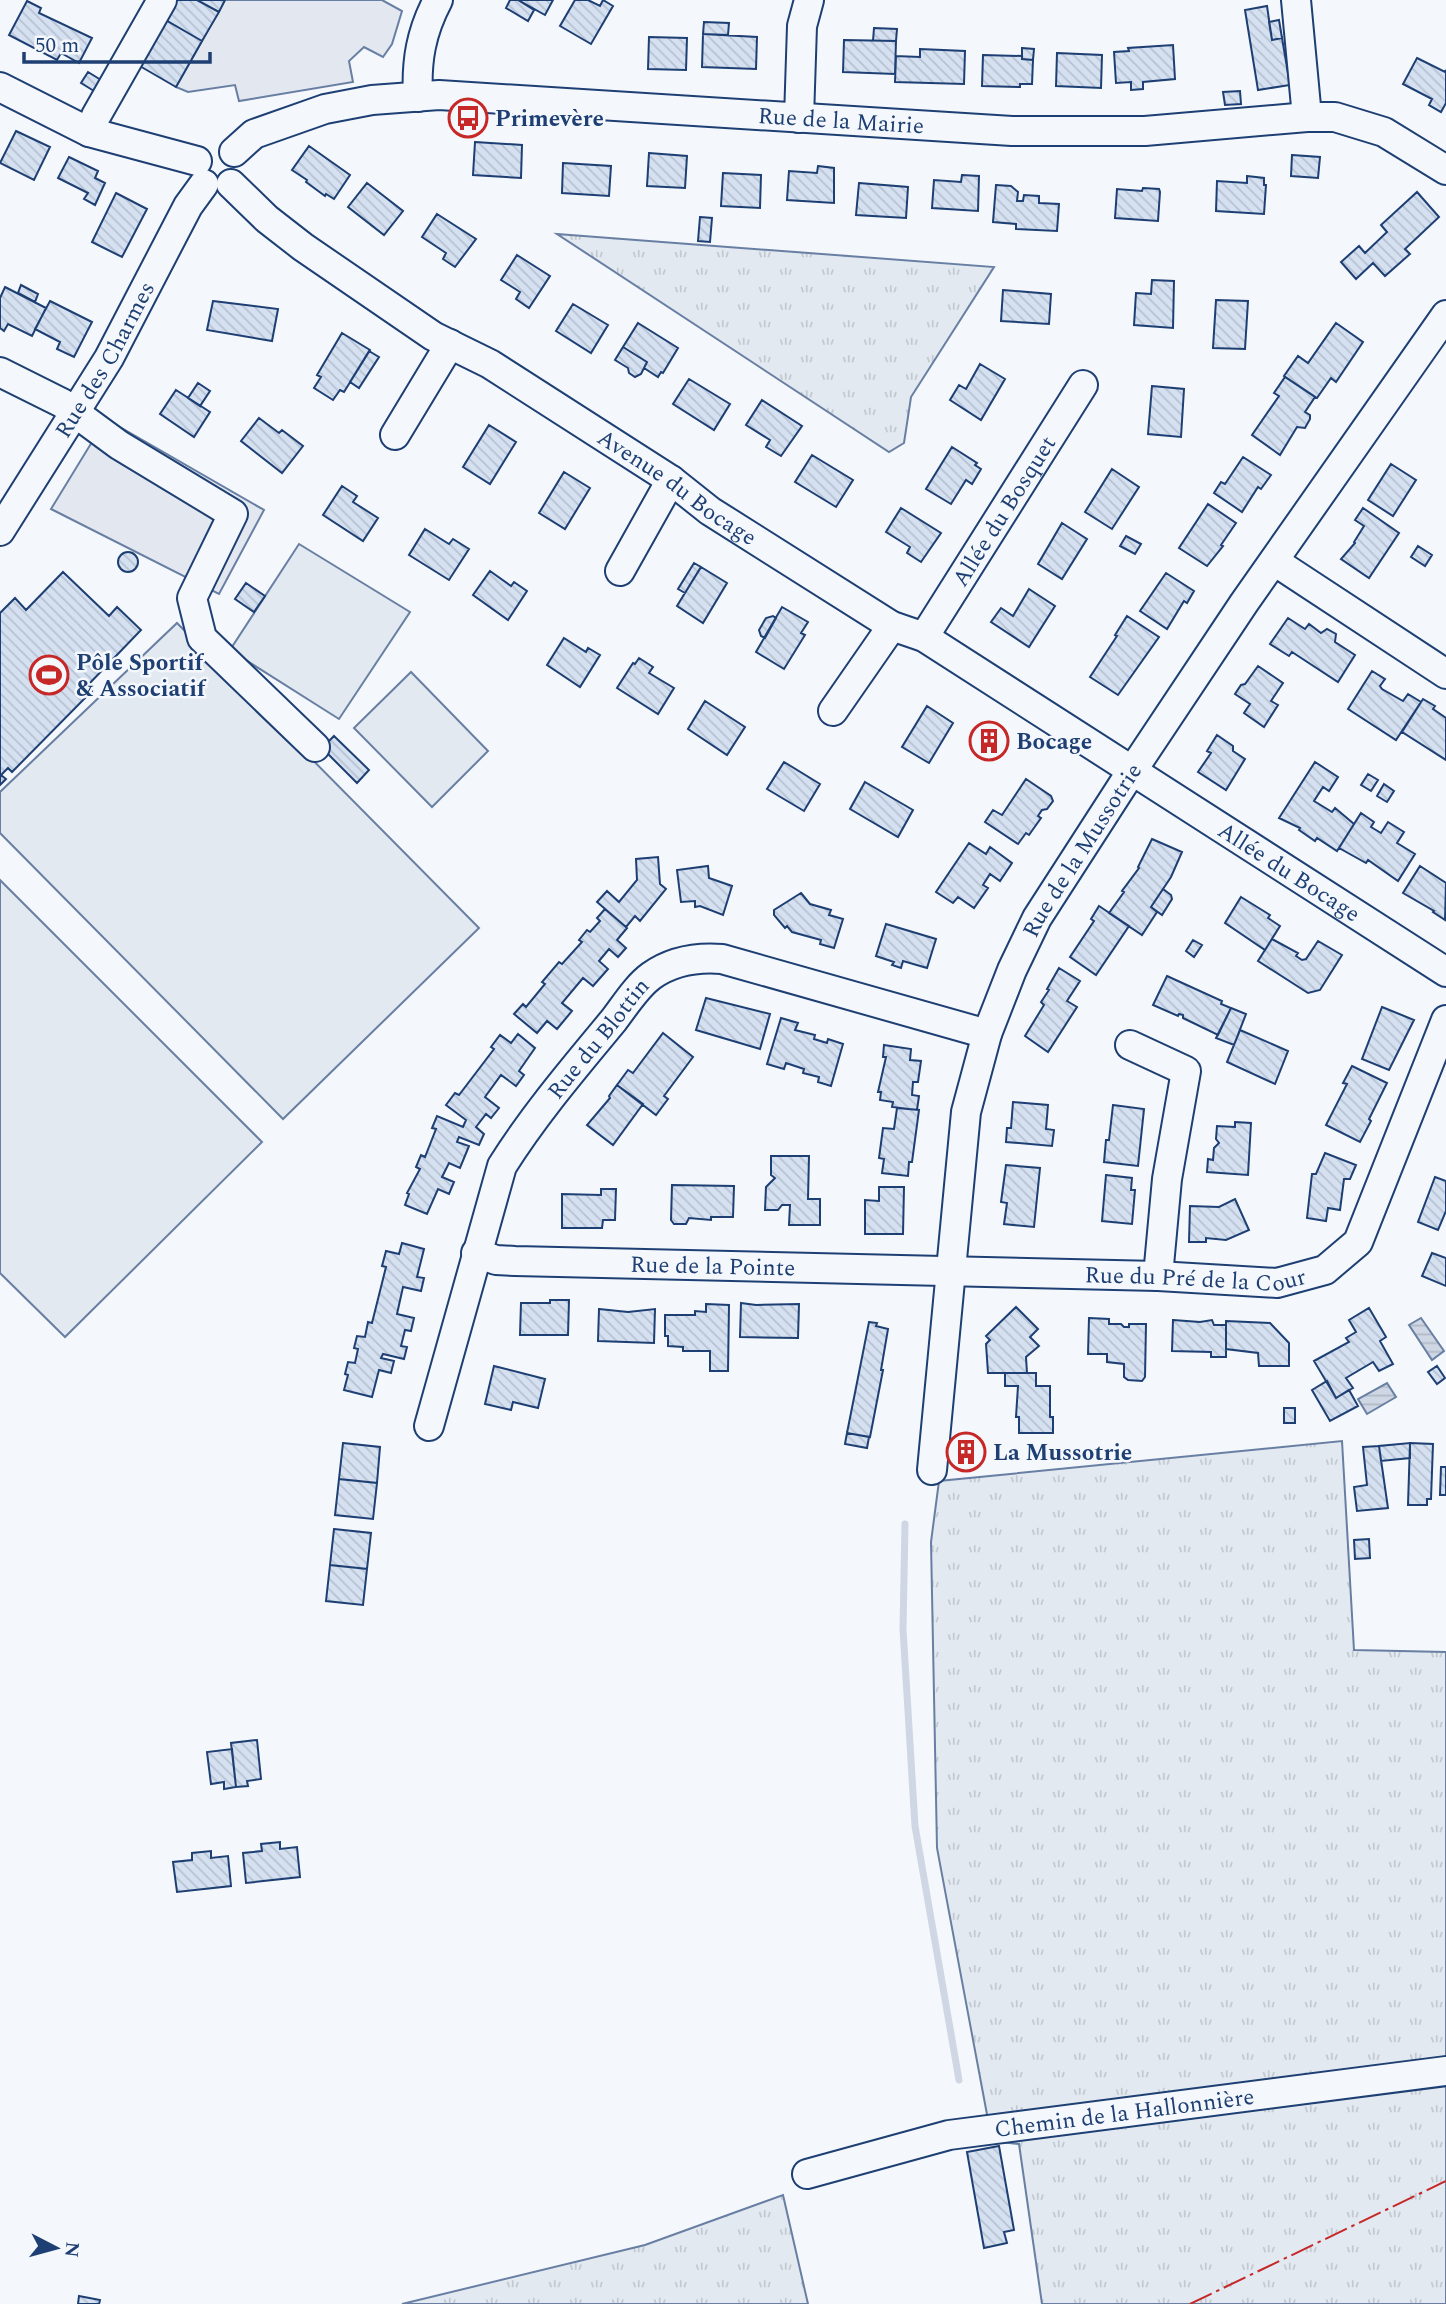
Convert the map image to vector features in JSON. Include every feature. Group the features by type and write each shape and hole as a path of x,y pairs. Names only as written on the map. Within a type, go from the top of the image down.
{"street":[{"path":"89,132 162,0"},
{"path":"418,97 416,71 421,39 426,21 438,0"},
{"path":"799,118 802,26 809,0"},
{"path":"1296,0 1307,117"},
{"path":"0,87 89,132 156,152 200,173 218,189 231,184 240,169 234,152 224,146 212,146 203,152 200,173"},
{"name":"Rue de la Mairie","path":"234,152 254,134 325,109 372,100 439,95 1012,131 1094,133 1335,117 1384,132 1446,170"},
{"name":"Rue des Charmes","path":"0,531 109,358 188,206 200,173"},
{"name":"Avenue du Bocage","path":"231,184 267,219 303,247 433,336 490,364 671,480 710,512 892,626 924,637 1134,771"},
{"name":"Rue de la Mussotrie","path":"932,1470 966,1112 986,1034 1012,970 1037,918 1273,561 1446,315"},
{"path":"395,435 450,344"},
{"path":"0,372 62,403 119,445 233,514 192,598 202,638 315,747"},
{"name":"Allée du Bosquet","path":"924,637 1083,384"},
{"path":"620,572 671,480"},
{"path":"1273,561 1446,674"},
{"path":"833,711 892,626"},
{"name":"Allée du Bocage","path":"1134,771 1446,972"},
{"name":"Rue du Blottin","path":"429,1426 502,1166 519,1139 649,977 674,964 704,957 722,959 986,1034"},
{"name":"Rue du Pré de la Cour","path":"951,1270 1158,1276 1278,1283 1325,1270 1358,1242 1446,1020"},
{"path":"1130,1045 1186,1071 1167,1179 1158,1276"},
{"name":"Rue de la Pointe","path":"477,1253 496,1260 516,1261 951,1270"},
{"name":"Chemin de la Hallonnière","path":"807,2174 949,2135 1446,2071"}],"green space":[{"path":"557,234 994,267 911,397 904,443 889,452"},
{"path":"299,544 410,612 339,719 230,650"},
{"path":"177,623 479,928 283,1119 0,833 0,792"},
{"path":"411,672 488,751 432,807 354,728"},
{"path":"0,880 262,1142 65,1337 0,1273"},
{"path":"1342,1441 1354,1650 1446,1652 1446,2304 1042,2304 1019,2144 992,2141 937,1848 931,1542 939,1481"},
{"path":"783,2195 808,2304 402,2304 645,2245"}],"shaded area":[{"path":"225,0 382,0 402,11 392,44 383,57 364,47 349,61 353,82 239,101 235,85 188,92 176,87"},
{"path":"106,419 264,510 219,594 51,509"},
{"path":"1421,1318 1444,1351 1432,1360 1409,1325"},
{"path":"1387,1383 1396,1397 1367,1414 1358,1399"}],"building":[{"path":"174,0 197,0 219,12 202,41 164,19"},
{"path":"197,0 225,0 219,12"},
{"path":"510,0 518,0 534,10 528,21 506,8"},
{"path":"518,0 553,0 545,15"},
{"path":"575,0 588,0 600,6 603,0 613,6 591,44 560,26"},
{"path":"27,1 41,8 39,13 92,38 79,63 61,53 57,60 9,35"},
{"path":"1267,6 1272,40 1282,38 1290,85 1258,90 1245,10"},
{"path":"164,19 202,41 176,87 138,65"},
{"path":"1279,20 1282,38 1272,40 1269,22"},
{"path":"704,22 729,23 728,35 703,34"},
{"path":"874,28 897,29 896,41 873,41"},
{"path":"703,34 757,37 756,69 702,67"},
{"path":"649,37 687,38 686,70 648,69"},
{"path":"844,40 896,41 895,74 843,72"},
{"path":"1173,45 1175,79 1143,82 1143,89 1131,90 1131,82 1116,83 1114,52 1129,51 1128,48"},
{"path":"1022,48 1034,49 1033,60 1022,59"},
{"path":"920,49 965,51 964,84 895,82 896,56 920,57"},
{"path":"1057,53 1102,55 1101,88 1056,86"},
{"path":"983,55 1022,56 1022,59 1033,60 1032,84 1020,84 1020,87 982,86"},
{"path":"1417,58 1445,72 1446,70 1446,103 1441,112 1429,105 1432,99 1403,84"},
{"path":"88,72 101,80 94,91 81,83"},
{"path":"1240,91 1241,104 1225,105 1223,92"},
{"path":"16,131 50,147 34,180 0,163"},
{"path":"475,142 522,145 521,178 473,175"},
{"path":"309,146 350,175 334,199 326,194 325,196 292,170"},
{"path":"649,153 687,156 685,188 647,186"},
{"path":"1292,155 1320,157 1318,178 1291,176"},
{"path":"69,157 98,171 95,178 105,183 95,205 84,199 88,193 58,178"},
{"path":"563,163 611,166 609,196 562,193"},
{"path":"818,166 834,168 834,203 787,200 789,171 817,173"},
{"path":"723,173 761,175 760,208 721,206"},
{"path":"962,175 979,176 978,211 932,208 934,180 961,182"},
{"path":"1247,176 1264,178 1264,214 1216,211 1217,181 1247,183"},
{"path":"367,183 403,211 384,235 348,207"},
{"path":"859,183 908,187 906,218 856,215"},
{"path":"996,185 1011,186 1018,192 1017,201 1023,201 1024,195 1039,196 1039,203 1059,204 1057,231 1016,229 1016,224 993,222"},
{"path":"1143,188 1159,189 1158,221 1115,218 1117,189 1142,191"},
{"path":"1417,192 1439,217 1405,249 1410,254 1385,276 1373,263 1356,279 1341,262 1359,246 1365,253 1387,232 1381,225"},
{"path":"116,193 147,209 122,257 92,242"},
{"path":"437,214 476,239 455,267 443,259 446,253 422,237"},
{"path":"700,217 712,218 710,242 698,241"},
{"path":"517,255 550,276 529,308 516,299 520,292 501,280"},
{"path":"1152,280 1174,281 1173,328 1134,325 1136,293 1151,294"},
{"path":"21,285 38,294 35,302 18,293"},
{"path":"5,287 46,308 32,336 8,324 4,331 0,328 0,298"},
{"path":"1003,290 1051,294 1049,324 1001,321"},
{"path":"1216,300 1248,301 1245,349 1213,348"},
{"path":"50,301 92,322 74,357 57,349 60,342 35,329"},
{"path":"213,301 278,309 272,341 207,330"},
{"path":"573,304 608,325 591,353 556,331"},
{"path":"638,323 678,348 658,377 644,368 647,362 623,347"},
{"path":"1336,323 1363,342 1336,382 1331,378 1317,398 1284,376 1298,356 1308,363"},
{"path":"342,333 370,350 344,392 340,390 333,400 314,388 321,377 317,375"},
{"path":"623,347 647,362 641,374 635,377 629,373 628,368 615,360"},
{"path":"369,351 379,357 359,388 350,382"},
{"path":"980,364 1005,379 981,420 950,400 959,385 966,389"},
{"path":"1285,377 1315,397 1305,412 1310,415 1310,419 1305,428 1297,427 1280,455 1252,435 1279,396 1274,393"},
{"path":"689,379 730,404 714,430 673,404"},
{"path":"198,383 210,391 200,406 188,398"},
{"path":"1152,386 1184,389 1181,437 1148,434"},
{"path":"176,390 210,412 194,437 160,414"},
{"path":"762,400 802,426 781,456 766,447 770,440 746,425"},
{"path":"259,418 279,433 282,430 303,446 282,473 241,441"},
{"path":"489,425 516,442 490,484 463,467"},
{"path":"952,447 977,463 975,465 981,469 972,484 966,480 951,504 926,489"},
{"path":"812,455 853,480 836,507 795,482"},
{"path":"1243,457 1271,475 1261,489 1258,487 1242,512 1214,493 1221,482 1225,484"},
{"path":"1391,464 1416,480 1393,516 1368,500"},
{"path":"1112,469 1139,487 1112,529 1085,512"},
{"path":"564,472 590,488 565,529 539,513"},
{"path":"342,486 357,496 353,502 378,518 363,541 323,515"},
{"path":"1208,504 1236,523 1207,566 1179,548"},
{"path":"901,508 941,533 921,562 907,553 910,547 886,532"},
{"path":"1363,508 1399,533 1369,578 1341,559 1355,543 1364,526 1355,520"},
{"path":"1062,523 1087,539 1062,579 1038,564"},
{"path":"425,529 449,544 453,539 469,549 449,580 409,555"},
{"path":"1126,536 1141,544 1135,554 1120,546"},
{"path":"1418,546 1432,555 1425,566 1411,557"},
{"path":"128,552 135,555 138,562 135,569 128,572 121,569 118,562 121,555"},
{"path":"694,563 701,567 685,593 678,589"},
{"path":"701,567 727,583 703,623 677,606"},
{"path":"490,571 511,586 514,582 527,591 508,620 473,595"},
{"name":"Pôle Sportif & Associatif","path":"63,572 109,616 117,607 141,630 87,686 92,691 12,772 8,768 1,775 6,779 0,785 0,613 15,598 26,610"},
{"path":"1166,573 1194,591 1187,603 1184,601 1167,629 1140,611"},
{"path":"246,583 265,596 254,612 235,599"},
{"path":"1029,589 1055,606 1029,647 991,622 1001,608 1013,616"},
{"path":"782,607 808,622 801,633 805,635 784,669 756,652"},
{"path":"1127,616 1159,637 1118,695 1090,677"},
{"path":"766,618 776,618 765,638 759,630"},
{"path":"1288,618 1305,629 1309,624 1321,633 1327,629 1336,634 1335,642 1355,655 1338,682 1292,652 1289,656 1270,644"},
{"path":"564,638 586,652 588,648 600,655 580,687 547,665"},
{"path":"639,658 653,667 649,673 674,688 658,714 617,688"},
{"path":"1258,666 1283,683 1271,701 1278,705 1264,727 1244,713 1250,704 1235,694"},
{"path":"1372,671 1385,679 1380,686 1382,689 1403,701 1408,694 1421,702 1396,740 1348,709"},
{"path":"1423,699 1435,706 1433,709 1446,718 1446,760 1402,732"},
{"path":"705,701 745,727 727,755 688,729"},
{"path":"927,706 953,723 929,763 902,747"},
{"name":"Bocage","path":"988,732 999,739 991,751 980,744"},
{"path":"1217,735 1245,759 1226,790 1198,772 1211,753 1207,751"},
{"path":"334,736 369,770 357,783 322,748"},
{"path":"784,762 820,784 804,811 767,789"},
{"path":"1315,762 1338,777 1329,791 1323,787 1314,801 1332,812 1335,808 1354,824 1337,851 1317,838 1315,841 1299,830 1300,828 1279,818"},
{"path":"1368,774 1378,780 1371,791 1361,785"},
{"path":"1026,779 1051,796 1053,801 1047,809 1042,810 1038,816 1041,818 1029,835 1026,833 1018,844 985,822 993,810 1002,815"},
{"path":"865,782 913,810 898,837 850,809"},
{"path":"1384,784 1394,791 1387,802 1377,796"},
{"path":"1361,813 1374,822 1371,827 1381,833 1388,822 1404,832 1397,843 1415,854 1398,881 1368,860 1366,863 1339,848"},
{"path":"1152,839 1182,852 1171,877 1151,907 1157,912 1142,935 1109,913 1139,868"},
{"path":"969,843 986,854 990,847 1012,863 1000,881 990,874 983,885 988,888 974,908 958,897 953,903 936,892"},
{"path":"658,857 660,884 666,889 640,921 635,916 626,927 597,902 607,891 619,902 637,880 636,859"},
{"path":"708,866 709,878 732,886 723,915 700,906 695,907 695,901 681,902 677,870"},
{"path":"1420,866 1446,883 1445,920 1403,893"},
{"path":"1163,889 1172,899 1162,915 1151,907"},
{"path":"801,893 810,904 831,910 829,915 843,919 834,948 820,944 821,940 792,932 774,915 774,910"},
{"path":"1241,897 1270,915 1268,918 1280,926 1265,950 1225,923"},
{"path":"1099,906 1129,926 1096,975 1070,957 1094,921 1091,919"},
{"path":"605,909 627,928 617,940 626,948 618,957 609,949 599,961 608,969 593,986 583,978 562,1003 572,1011 557,1029 547,1021 537,1033 514,1014 523,1004 526,1007 559,962 562,964 582,942 579,940 587,930 590,932 600,921 597,918"},
{"path":"886,924 936,939 927,968 903,961 901,968 892,965 894,962 876,956"},
{"path":"1272,939 1298,953 1296,956 1302,960 1306,959 1318,941 1342,955 1320,990 1308,993 1258,961"},
{"path":"1193,940 1202,945 1194,957 1186,951"},
{"path":"1059,968 1080,981 1067,1001 1077,1007 1048,1052 1025,1036 1044,1005 1041,1002"},
{"path":"1167,976 1222,1001 1221,1004 1231,1008 1218,1035 1183,1018 1183,1015 1178,1016 1153,1005"},
{"path":"706,998 770,1014 760,1049 696,1030"},
{"path":"1382,1007 1414,1020 1389,1070 1362,1059"},
{"path":"1231,1008 1246,1014 1234,1045 1216,1038"},
{"path":"781,1018 798,1023 795,1030 815,1035 814,1039 827,1043 828,1039 843,1044 831,1086 818,1082 819,1077 803,1073 804,1069 786,1063 784,1069 767,1064"},
{"path":"1240,1030 1288,1051 1275,1084 1227,1062"},
{"path":"663,1033 693,1057 664,1096 668,1099 656,1115 617,1085 628,1070 633,1073"},
{"path":"518,1034 535,1048 519,1071 524,1075 516,1086 501,1075 485,1097 499,1108 491,1118 486,1114 476,1127 484,1134 479,1145 459,1137 457,1142 469,1146 460,1168 449,1163 442,1177 454,1182 449,1194 438,1189 427,1214 405,1205 409,1194 407,1193 420,1169 416,1167 421,1155 425,1157 436,1129 432,1128 437,1116 463,1127 466,1120 446,1105 455,1093 459,1095 494,1049 491,1047 500,1035 511,1043"},
{"path":"884,1045 911,1049 910,1060 921,1061 918,1082 913,1082 912,1095 919,1096 917,1110 892,1107 893,1102 880,1100 881,1092 878,1092 886,1057 883,1057"},
{"path":"1352,1066 1387,1083 1360,1142 1326,1125 1347,1084 1343,1083"},
{"path":"617,1085 643,1104 613,1145 587,1125 610,1098"},
{"path":"1013,1102 1048,1105 1046,1129 1054,1130 1052,1146 1006,1142 1007,1128 1011,1128"},
{"path":"1113,1105 1144,1109 1138,1166 1104,1162"},
{"path":"897,1108 919,1110 908,1176 882,1173 884,1159 879,1158 883,1128 894,1129"},
{"path":"1235,1122 1251,1123 1248,1175 1207,1172 1208,1159 1213,1160 1214,1148 1219,1143 1216,1139 1217,1126 1235,1127"},
{"path":"1325,1153 1356,1165 1350,1179 1344,1179 1340,1210 1328,1208 1326,1221 1307,1218 1312,1174 1316,1174"},
{"path":"771,1156 809,1156 808,1199 820,1199 820,1225 789,1225 790,1205 782,1205 778,1210 765,1210 766,1187 775,1178 771,1175"},
{"path":"1006,1165 1040,1168 1034,1227 1004,1224 1007,1203 1001,1202"},
{"path":"1106,1175 1132,1178 1131,1190 1135,1190 1132,1224 1102,1221"},
{"path":"1435,1177 1446,1181 1446,1211 1438,1230 1418,1222"},
{"path":"672,1185 734,1186 733,1217 711,1217 711,1220 689,1218 686,1224 674,1224 671,1220"},
{"path":"879,1187 904,1187 903,1234 865,1234 865,1200 879,1201"},
{"path":"601,1189 616,1189 615,1220 603,1220 602,1228 562,1228 562,1194 601,1195"},
{"path":"1235,1199 1249,1230 1226,1240 1206,1238 1206,1242 1189,1242 1190,1206 1219,1207"},
{"path":"402,1243 424,1249 417,1277 424,1278 421,1291 403,1287 397,1314 414,1318 411,1331 405,1330 401,1346 407,1347 404,1359 383,1354 381,1358 394,1361 391,1373 379,1370 372,1397 344,1390 348,1362 355,1363 358,1349 354,1348 357,1336 365,1337 368,1322 372,1323 386,1267 382,1266 386,1251 399,1254"},
{"path":"1432,1253 1446,1258 1446,1286 1422,1276"},
{"path":"550,1300 569,1300 568,1335 520,1335 521,1303 550,1303"},
{"path":"741,1303 799,1304 798,1338 740,1337"},
{"path":"706,1304 729,1305 728,1371 710,1371 710,1351 683,1351 683,1347 668,1346 665,1315 695,1315 695,1311 706,1312"},
{"path":"1016,1307 1038,1329 1030,1337 1039,1346 1026,1357 1027,1373 988,1373 986,1344 990,1340 986,1336"},
{"path":"1369,1308 1386,1337 1380,1341 1393,1364 1379,1371 1373,1362 1346,1378 1353,1388 1336,1398 1314,1361 1349,1342 1346,1338 1356,1332 1349,1320"},
{"path":"599,1309 628,1312 655,1309 654,1343 598,1341"},
{"path":"1089,1318 1109,1319 1109,1324 1121,1324 1124,1327 1129,1327 1129,1324 1146,1324 1145,1377 1142,1381 1124,1377 1124,1364 1107,1362 1107,1354 1088,1354"},
{"path":"1173,1320 1212,1320 1214,1325 1226,1325 1226,1357 1211,1357 1211,1352 1172,1351"},
{"path":"1226,1321 1270,1323 1289,1343 1289,1366 1259,1366 1258,1353 1226,1349"},
{"path":"869,1322 888,1329 870,1437 847,1433"},
{"path":"494,1366 545,1379 538,1408 513,1402 511,1410 485,1404"},
{"path":"1437,1366 1445,1378 1437,1384 1428,1372"},
{"path":"1005,1373 1036,1373 1036,1386 1050,1386 1053,1433 1019,1433 1019,1417 1016,1417 1018,1386 1005,1386"},
{"path":"1327,1381 1336,1398 1349,1390 1358,1406 1330,1421 1312,1390"},
{"path":"1284,1408 1295,1408 1295,1423 1284,1423"},
{"path":"847,1433 869,1437 867,1448 845,1444"},
{"path":"343,1443 380,1447 377,1483 339,1479"},
{"path":"1410,1443 1410,1458 1381,1461 1379,1446"},
{"path":"1410,1443 1433,1444 1431,1499 1427,1499 1427,1505 1408,1505"},
{"name":"La Mussotrie","path":"962,1444 971,1445 970,1459 960,1458"},
{"path":"1379,1446 1388,1508 1357,1511 1354,1487 1367,1485 1363,1447"},
{"path":"1441,1467 1446,1467 1446,1495 1440,1495"},
{"path":"339,1479 377,1483 373,1519 335,1515"},
{"path":"334,1529 371,1533 367,1569 330,1565"},
{"path":"1369,1539 1370,1558 1355,1559 1354,1540"},
{"path":"330,1565 367,1569 363,1605 326,1601"},
{"path":"257,1740 261,1779 247,1781 248,1786 236,1787 231,1743"},
{"path":"232,1749 236,1787 224,1789 224,1782 211,1784 207,1752"},
{"path":"280,1842 280,1849 297,1847 300,1877 246,1883 243,1853 262,1851 261,1844"},
{"path":"211,1851 211,1858 228,1856 231,1886 177,1892 173,1862 192,1860 192,1853"},
{"path":"999,2146 1014,2230 1004,2232 1007,2243 984,2248 967,2152"},
{"path":"79,2296 100,2300 99,2304 78,2304"}],"waterway":[{"path":"905,1524 903,1629 915,1826 959,2080"}],"power":[{"path":"1190,2304 1446,2181"}],"place":[{"name":"Primevère","path":"468,118"},
{"name":"Pôle Sportif & Associatif","path":"49,675"},
{"name":"Bocage","path":"989,741"},
{"name":"La Mussotrie","path":"966,1452"}]}
